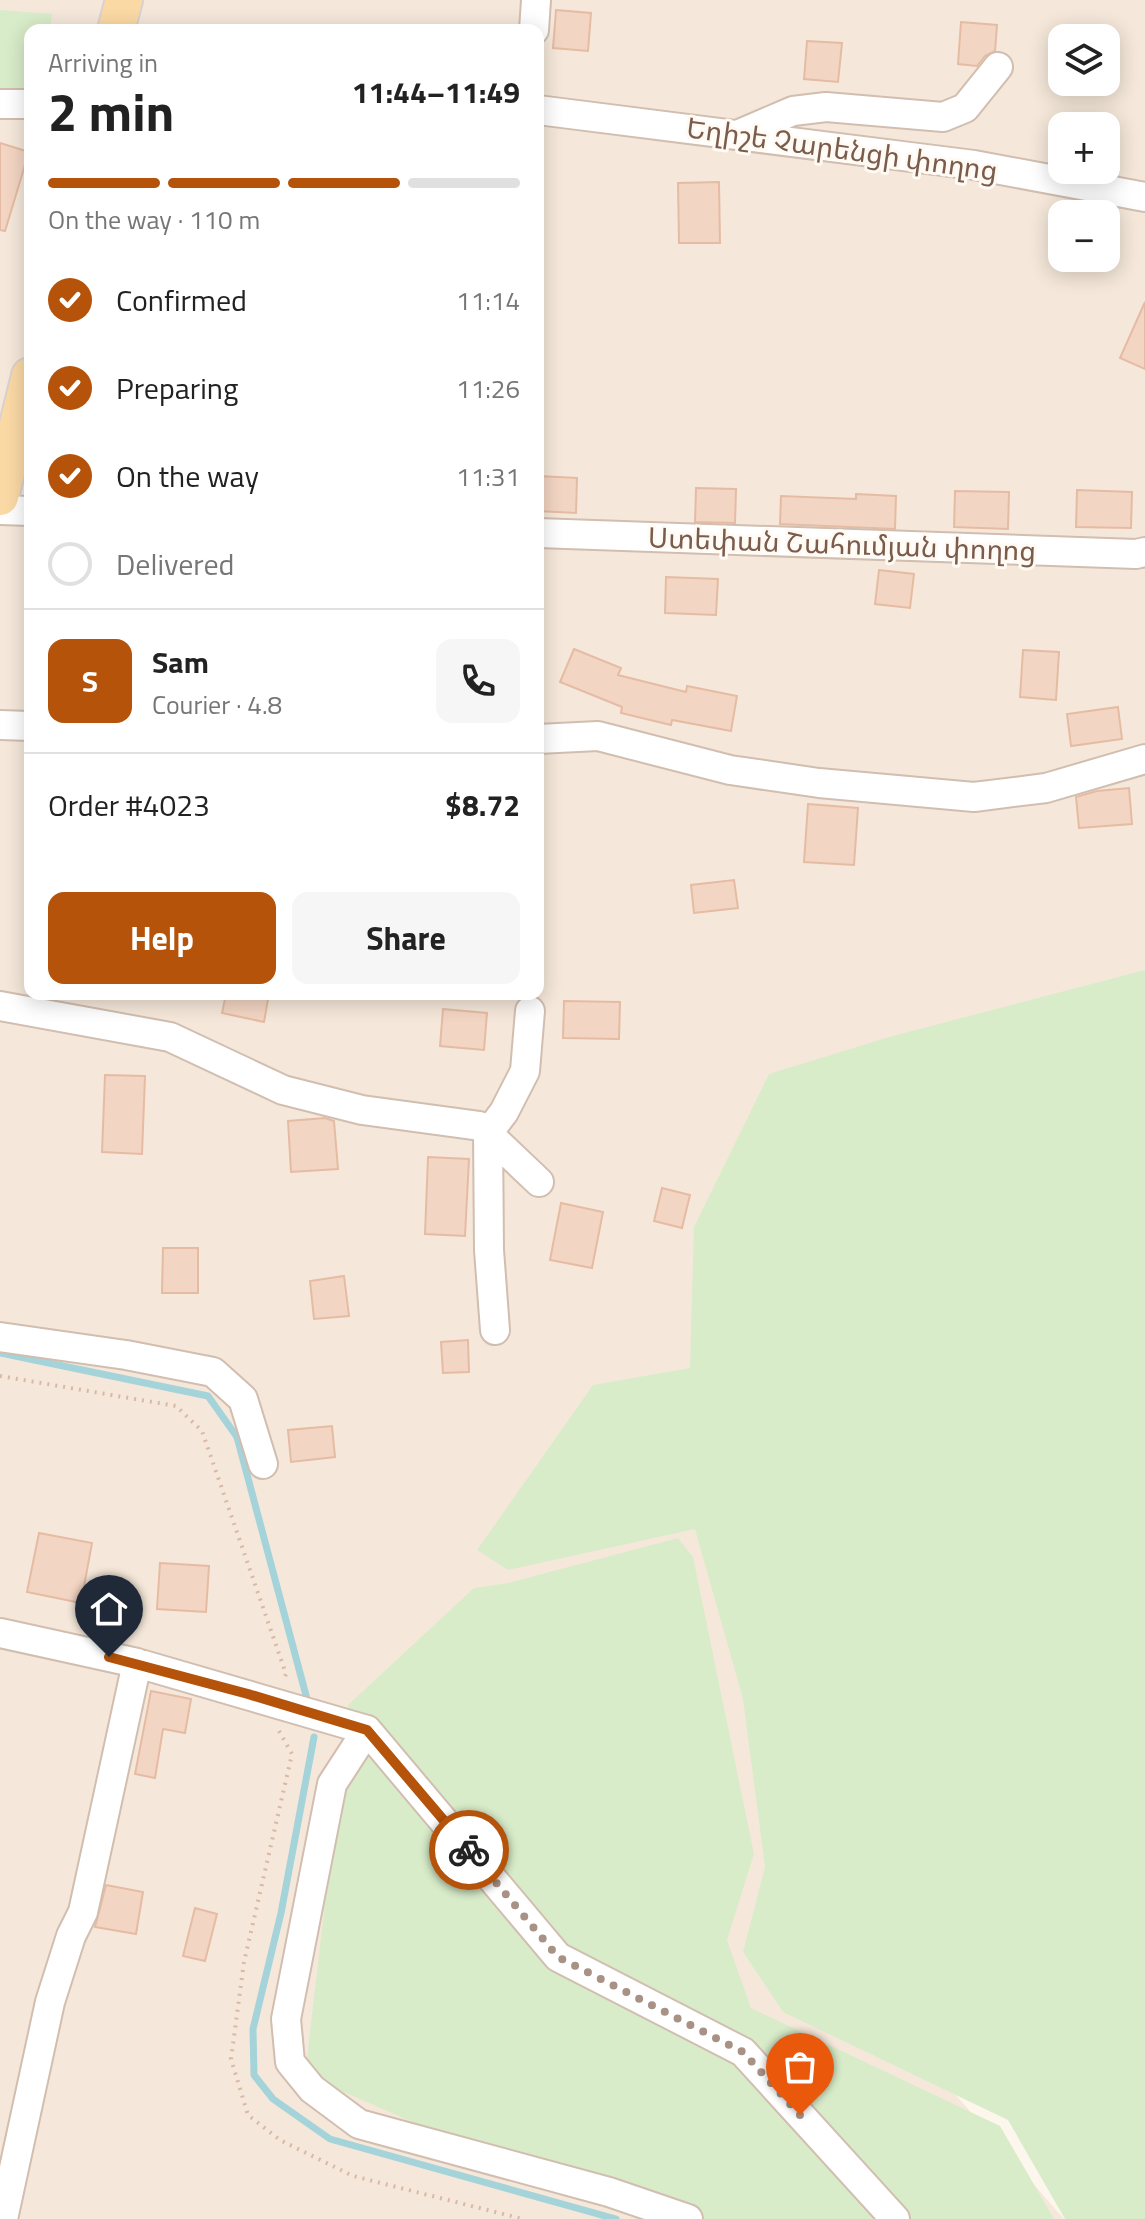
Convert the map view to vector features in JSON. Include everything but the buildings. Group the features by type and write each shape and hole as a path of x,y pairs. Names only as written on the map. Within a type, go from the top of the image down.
{"main road":[{"path":"118,24 124,0"},
{"path":"0,497 24,400"}],"street":[{"path":"534,24 536,0"},
{"path":"736,135 793,111 826,107 943,117 965,108 998,67"},
{"path":"0,104 24,104"},
{"name":"Եղիշե Չարենցի փողոց","path":"544,111 974,165 1145,197"},
{"path":"0,510 24,511"},
{"name":"Ստեփան Շահումյան փողոց","path":"544,533 1145,552"},
{"path":"0,725 24,726"},
{"path":"544,739 598,736 730,770 819,783 974,797 1046,788 1145,759"},
{"path":"0,1006 170,1037 283,1090 362,1110 480,1126 539,1182"},
{"path":"495,1330 489,1250 488,1133 504,1112 525,1071 530,1011"},
{"path":"0,1337 126,1355 213,1372 243,1399 263,1464"},
{"path":"0,1633 137,1663 367,1730 558,1957 743,2052 895,2219"},
{"path":"3,2219 50,2002 71,1936 83,1912 137,1663"},
{"path":"367,1730 332,1784 286,2019 290,2062 312,2089 359,2124 609,2192 688,2219"}],"path":[{"path":"0,1376 176,1406 202,1431 286,1674 276,1702"}],"shaded area":[{"path":"0,0 1145,0 1145,1028 845,1968 1064,2219 0,2219"}],"green space":[{"path":"0,10 52,14 51,24 24,24 24,90 0,88"},
{"path":"1145,970 1145,2219 1065,2219 1008,2120 783,2012 743,1952 765,1867 743,1699 695,1529 508,1570 477,1550 593,1385 690,1368 694,1227 769,1074 889,1037"},
{"path":"678,1538 693,1557 754,1854 727,1940 751,2008 1000,2126 1054,2219 664,2219 426,2128 305,2075 348,1705 474,1588 508,1583"}],"waterway":[{"path":"0,1353 208,1396 237,1437 307,1699"},
{"path":"314,1737 281,1913 253,2029 254,2075 273,2099 330,2139 616,2219"}],"way so far":[{"path":"469,1850 558,1957 743,2052 800,2115"}],"route":[{"path":"109,1657 367,1730 469,1850"}]}
